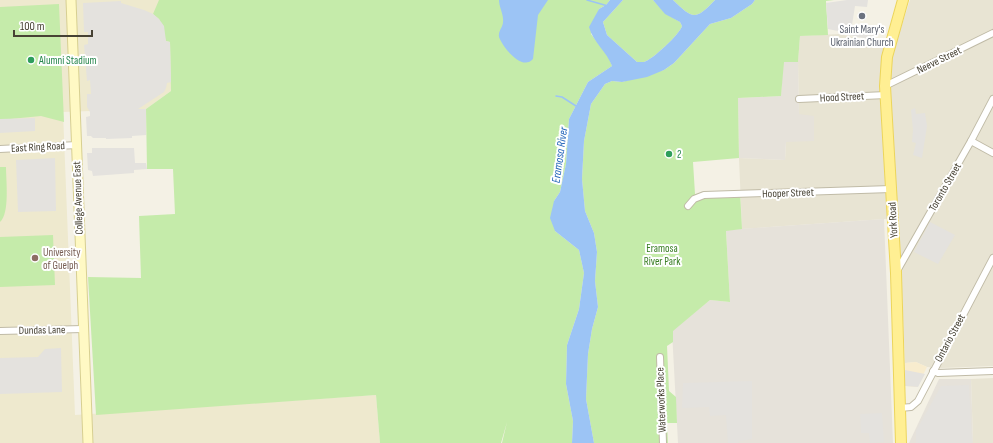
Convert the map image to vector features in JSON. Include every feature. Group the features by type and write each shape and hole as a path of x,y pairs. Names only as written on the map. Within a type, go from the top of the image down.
{"main road":[{"name":"York Road","path":"901,443 896,273 885,90 887,57 903,0"}],"street":[{"name":"College Avenue East","path":"71,0 88,443"},
{"name":"Neeve Street","path":"885,90 993,33"},
{"name":"Hood Street","path":"799,99 885,90"},
{"name":"Toronto Street","path":"896,273 971,141 993,99"},
{"path":"971,141 993,152"},
{"name":"East Ring Road","path":"0,149 77,146"},
{"name":"Hooper Street","path":"688,206 694,199 704,195 891,189"},
{"name":"Ontario Street","path":"900,408 911,407 916,404 992,260"},
{"name":"Dundas Lane","path":"0,331 83,329"},
{"name":"Waterworks Place","path":"660,358 663,443"},
{"path":"933,371 938,373 993,371"}],"shaded area":[{"name":"University of Guelph","path":"0,0 170,0 171,91 146,109 63,112 75,415 376,395 380,443 0,443"},
{"path":"847,0 868,0 867,7 855,6 852,25 876,31 874,40 838,33 838,31 828,29 826,3"},
{"path":"910,0 993,0 993,366 941,368 927,367 916,362 905,363 899,218 742,229 739,158 785,160 786,142 799,114 798,62 800,36 839,34 881,43 896,43"},
{"path":"121,1 121,3 153,14 164,26 166,41 170,42 171,82 167,83 164,92 138,109 146,109 146,135 132,136 132,138 93,138 91,136 87,136 86,117 90,116 90,112 87,107 87,94 91,94 90,80 87,81 84,45 88,44 88,32 84,32 83,3"},
{"path":"783,62 798,62 799,114 814,116 814,141 786,142 785,160 739,158 738,98 781,96"},
{"path":"915,108 916,114 925,113 927,126 922,158 913,155 916,143 912,142 913,130 911,110"},
{"path":"35,118 35,131 0,133 0,119"},
{"path":"92,148 134,148 135,163 146,163 147,169 134,170 134,173 93,176 92,171 88,170 87,153 92,153"},
{"path":"55,158 56,211 18,212 16,160"},
{"path":"884,219 893,443 678,443 672,331 710,300 730,302 726,230"},
{"path":"930,222 955,235 938,264 914,252"},
{"path":"61,348 62,392 0,394 0,358 38,357 45,349"},
{"path":"916,362 927,367 917,387 906,386 905,363"},
{"path":"905,370 925,374 918,387 905,386"},
{"path":"993,378 993,443 973,443 971,379"},
{"path":"939,379 971,379 973,443 909,443"},
{"path":"752,381 752,439 739,441 738,443 728,443 726,415 710,416 709,407 682,408 683,383"},
{"path":"969,385 972,443 916,443 916,431 941,386"},
{"path":"882,413 884,442 870,443 869,433 861,433 860,414"}],"green space":[{"path":"159,0 610,0 606,5 599,9 591,34 609,58 612,66 588,82 569,119 566,164 560,192 554,201 555,231 579,250 584,273 579,309 567,345 566,384 573,421 572,443 502,443 507,422 501,443 380,443 376,395 96,415 88,277 141,278 139,216 175,214 173,169 147,169 146,109 171,91 170,42 166,41 159,19 153,14"},
{"path":"623,0 653,0 665,13 680,22 682,26 676,35 665,46 653,57 644,62 637,62 607,35 603,22"},
{"path":"673,0 715,0 703,12 694,15 685,11"},
{"name":"Eramosa River Park","path":"755,0 834,0 826,1 828,35 800,36 798,62 784,62 781,96 738,98 739,158 693,162 695,194 740,190 742,229 726,231 730,302 710,300 673,331 673,342 667,346 669,391 676,397 677,423 667,423 668,443 594,443 586,399 588,354 592,329 598,307 595,281 597,252 594,233 585,211 582,179 584,141 591,104 605,84 612,81 622,82 664,70 674,63 710,24 731,18 752,4"},
{"name":"Alumni Stadium","path":"59,4 64,122 41,116 0,120 0,7"},
{"path":"0,167 6,167 7,196 5,212 0,222"},
{"path":"53,235 55,285 0,287 0,237"}],"water":[{"path":"499,0 548,0 538,15 533,59 529,62 523,62 513,56 504,46 499,37 503,19"},
{"path":"610,0 623,0 603,22 607,35 637,62 644,62 653,57 665,46 676,35 682,26 680,22 665,14 653,0 673,0 685,11 694,15 703,12 715,0 755,0 752,4 731,18 710,24 674,63 664,70 647,77 622,82 612,81 605,84 591,104 584,141 582,179 585,211 594,233 597,252 595,281 598,307 592,329 588,354 586,399 594,443 572,443 573,421 566,384 567,345 579,309 584,273 579,250 555,231 550,218 554,201 560,192 566,164 569,119 588,82 612,66 589,27 599,9 606,5"}],"waterway":[{"path":"587,0 608,6"},
{"path":"556,96 562,97 576,106"}],"place":[{"name":"Saint Mary's Ukrainian Church","path":"862,16"},
{"name":"Alumni Stadium","path":"31,60"},
{"name":"2","path":"669,154"},
{"name":"University of Guelph","path":"35,258"}],"water label":[{"name":"Eramosa River","path":"560,155"}]}
